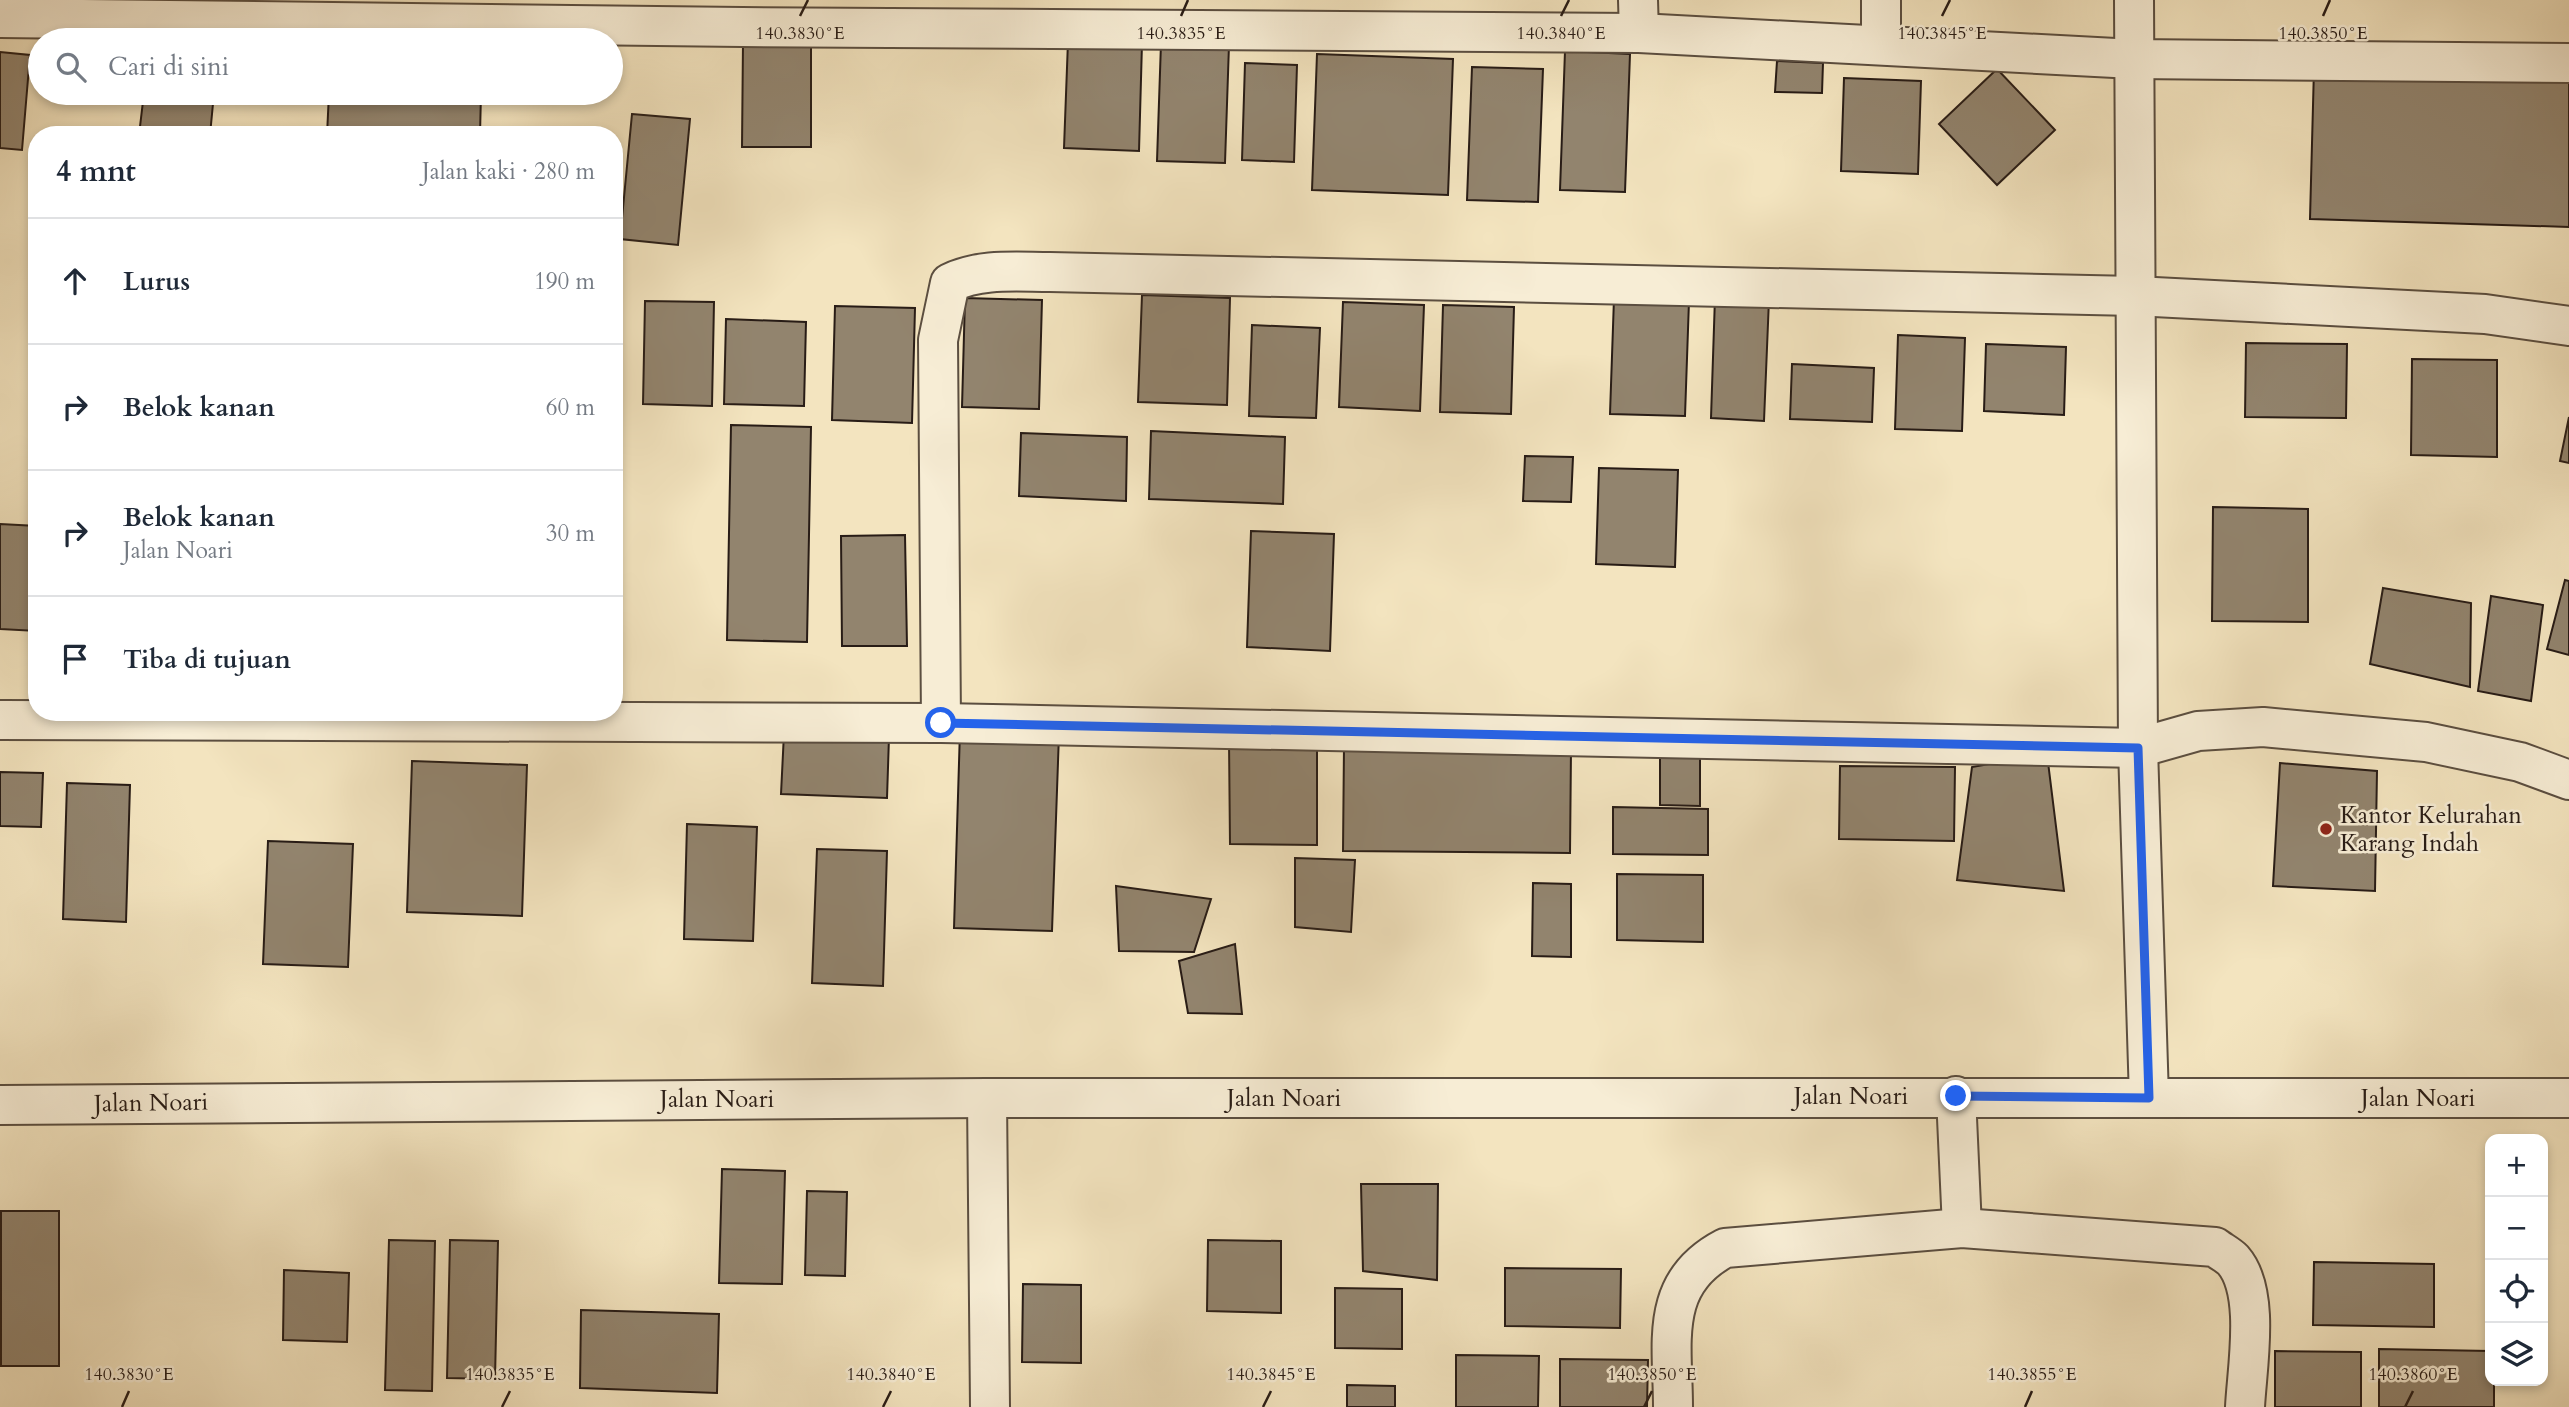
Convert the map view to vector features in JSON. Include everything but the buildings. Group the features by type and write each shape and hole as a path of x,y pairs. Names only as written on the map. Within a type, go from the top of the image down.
{"street":[{"path":"1881,0 1881,45"},
{"path":"2134,0 2138,748 2149,1098"},
{"path":"0,18 289,10 1639,17 1881,45 2134,59 2569,63"},
{"path":"941,723 938,340 950,283 961,278 996,272 1051,272 2135,296 2485,314 2569,326"},
{"path":"0,720 28,720"},
{"path":"314,721 941,723 2138,748 2198,731 2263,727 2426,742 2520,762 2569,780"},
{"path":"1956,1096 1962,1228"},
{"path":"987,1098 990,1407"},
{"name":"Jalan Noari","path":"0,1105 987,1098 2569,1098"},
{"path":"1674,1407 1673,1319 1677,1297 1691,1274 1708,1257 1725,1248 1962,1228 2214,1247 2233,1260 2244,1280 2250,1311 2245,1407"}],"place":[{"name":"Kantor Kelurahan Karang Indah","path":"2326,829"}],"route":[{"path":"941,723 2138,748 2149,1098 1956,1096"}]}
